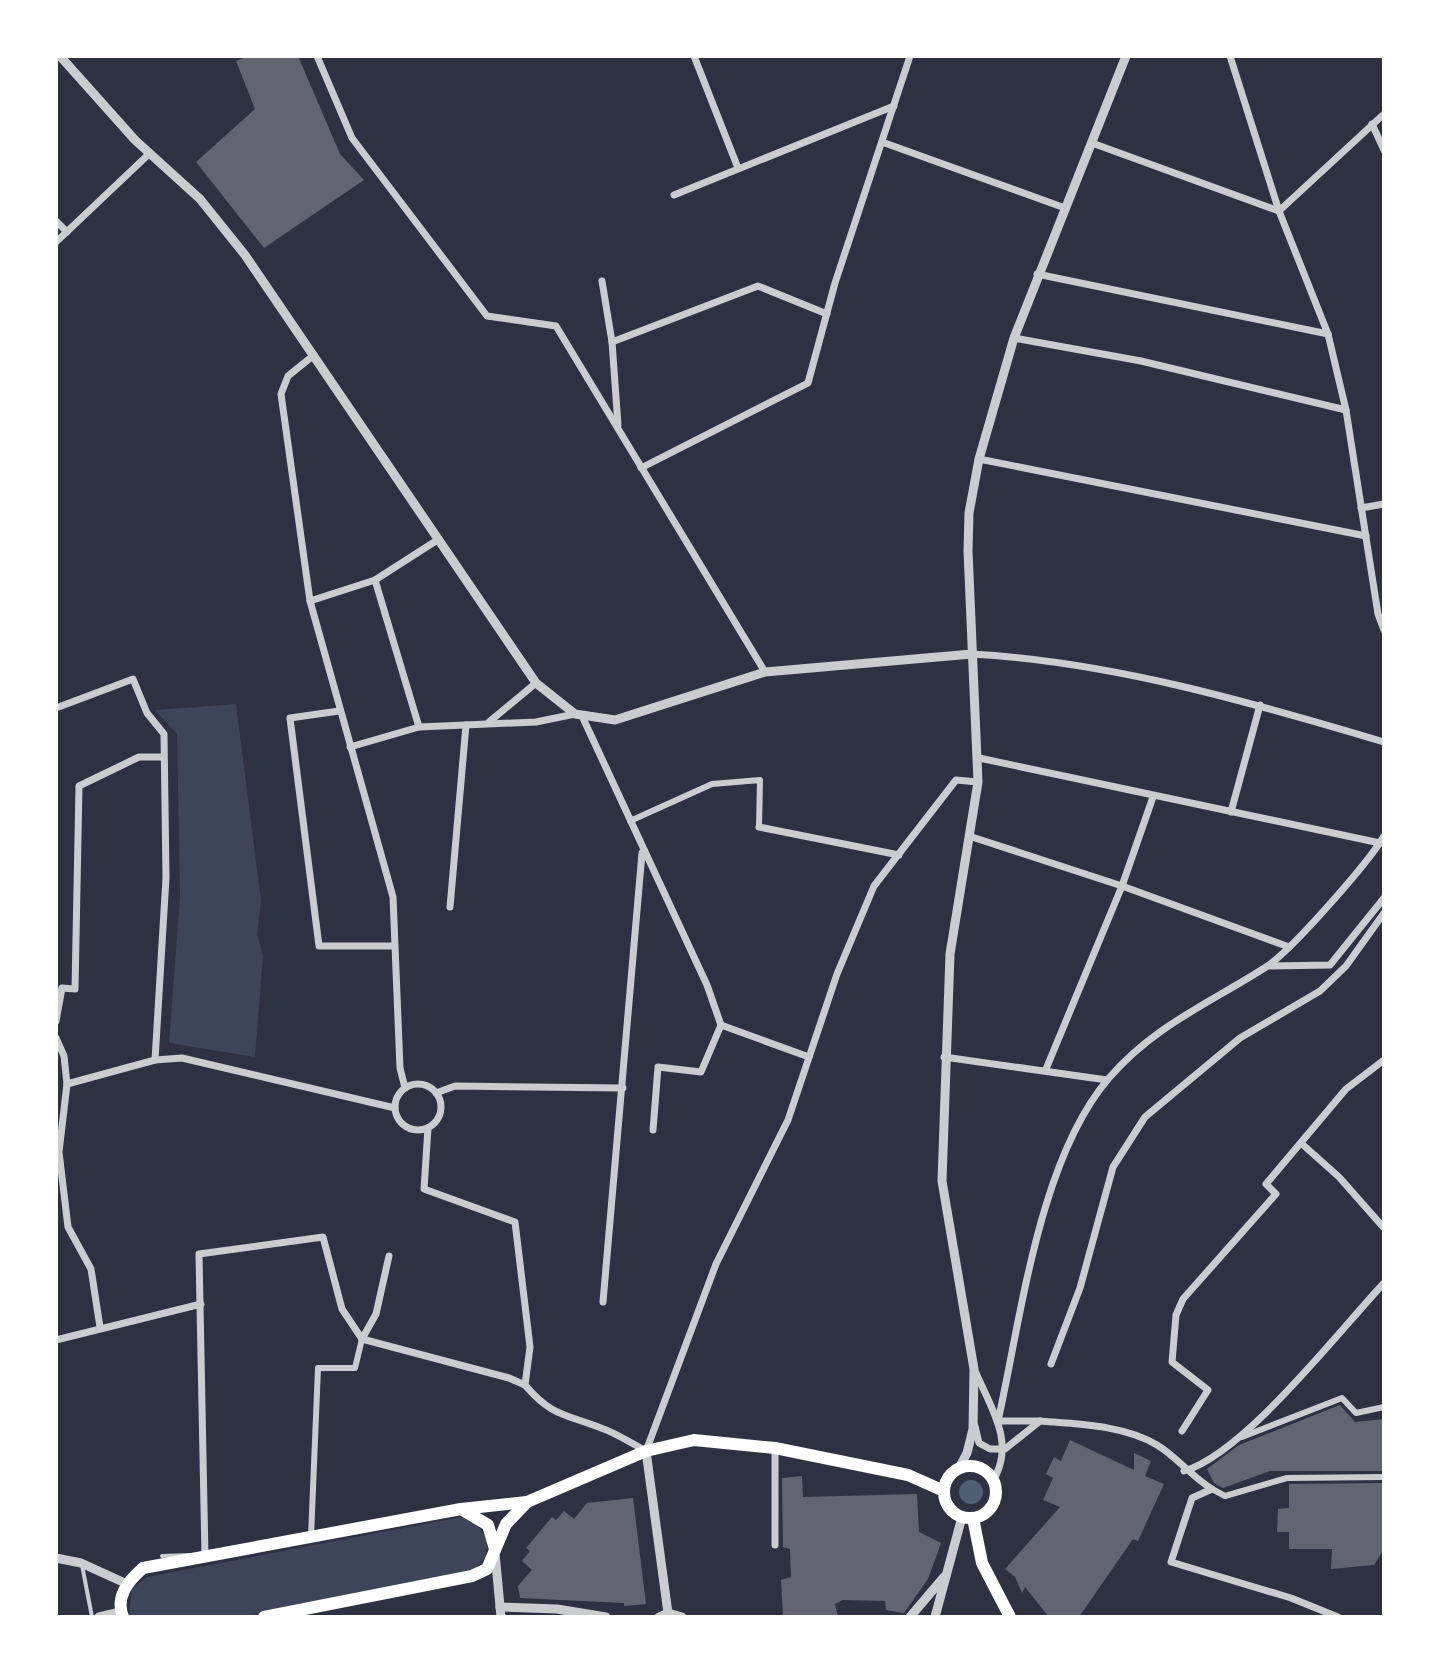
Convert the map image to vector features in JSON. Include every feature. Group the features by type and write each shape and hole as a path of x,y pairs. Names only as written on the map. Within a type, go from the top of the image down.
{"main road":[{"path":"122,1615 125,1583 143,1568 461,1509 527,1502 646,1451 694,1440 775,1448 908,1475 944,1491"},
{"path":"967,1518 993,1506 997,1492 994,1479 982,1468 959,1468 948,1477 944,1491 949,1507 967,1518 982,1563 1010,1617"},
{"path":"264,1617 472,1576 487,1569 506,1524 527,1502"},
{"path":"461,1509 488,1525 495,1549"}],"street":[{"path":"60,56 150,153 200,199 245,255 536,683 578,715 707,985 721,1025 701,1072 658,1067 653,1130"},
{"path":"317,56 352,138 487,316 556,326 765,672"},
{"path":"694,56 738,168"},
{"path":"641,468 808,383 827,314 910,56"},
{"path":"959,1468 967,1453 973,1411 974,1369 942,1181 950,954 972,837 979,758 972,654 969,513 979,459 1014,338 1126,56"},
{"path":"1230,56 1279,211 1328,334 1346,410 1378,614 1384,630"},
{"path":"674,195 894,106"},
{"path":"1279,211 1384,114"},
{"path":"1372,124 1384,150"},
{"path":"882,142 1065,208"},
{"path":"1092,143 1279,211"},
{"path":"56,242 150,153"},
{"path":"56,221 67,232"},
{"path":"1037,274 1328,334"},
{"path":"602,281 612,342 619,430"},
{"path":"612,342 758,286 827,314"},
{"path":"1014,338 1141,361 1346,410"},
{"path":"314,355 288,376 281,394 310,601 393,897 400,1068 405,1088 395,1108"},
{"path":"979,459 1366,536"},
{"path":"1361,508 1384,504"},
{"path":"310,601 375,580 439,539"},
{"path":"375,580 419,727"},
{"path":"350,747 419,727 536,722 578,715 615,720 765,672 972,654 1043,658 1260,705 1384,742"},
{"path":"56,708 133,679 147,713 164,734 166,878 155,1060"},
{"path":"488,723 536,683"},
{"path":"1231,812 1260,705"},
{"path":"339,711 290,718 319,946 394,946"},
{"path":"450,907 466,725"},
{"path":"56,1021 62,988 75,989 79,786 139,757 163,757"},
{"path":"979,758 1153,797 1382,840"},
{"path":"630,821 712,784 760,780 759,827 899,855"},
{"path":"682,1617 663,1615 646,1451 716,1264 788,1120 837,974 874,886 956,780 978,782"},
{"path":"1046,1069 1122,886 1153,797"},
{"path":"972,837 1122,886 1289,947"},
{"path":"998,1421 1036,1242 1054,1181 1078,1121 1107,1080 1188,1010 1269,966 1382,840"},
{"path":"603,1302 643,851"},
{"path":"1269,966 1330,965 1384,898"},
{"path":"1051,1364 1080,1288 1113,1167 1145,1117 1240,1038 1320,991 1346,966 1384,913"},
{"path":"721,1025 809,1057"},
{"path":"56,1038 64,1056 67,1084 58,1152 68,1227 91,1269 100,1327"},
{"path":"944,1057 1107,1080"},
{"path":"67,1084 155,1060 182,1058 395,1108 406,1127 428,1128"},
{"path":"1182,1431 1208,1390 1172,1362 1176,1315 1183,1299 1276,1194 1266,1184 1346,1089 1384,1060"},
{"path":"405,1088 425,1085 436,1093 441,1113 428,1128 424,1189 515,1222 530,1347 525,1385"},
{"path":"436,1093 455,1086 623,1088"},
{"path":"1302,1144 1339,1177 1384,1228"},
{"path":"205,1557 199,1254 323,1237 342,1309 362,1339 509,1378 525,1385 542,1405 556,1415 602,1428 646,1451"},
{"path":"311,1537 318,1368 355,1368 362,1339 376,1314 389,1256"},
{"path":"1184,1471 1203,1465 1242,1437 1384,1283"},
{"path":"56,1340 201,1304"},
{"path":"974,1369 998,1421 1005,1449 994,1479"},
{"path":"1242,1437 1342,1398 1356,1413 1384,1407"},
{"path":"973,1411 979,1443 990,1449 1005,1449 1040,1421"},
{"path":"998,1421 1088,1425 1133,1436 1158,1446 1184,1471 1225,1496 1287,1478 1384,1477"},
{"path":"775,1448 775,1545"},
{"path":"1212,1489 1192,1498 1171,1562 1291,1598 1333,1616"},
{"path":"935,1617 946,1574 967,1518"},
{"path":"495,1549 501,1612 557,1609 606,1617"},
{"path":"56,1558 81,1563 125,1583"},
{"path":"910,1617 946,1574"},
{"path":"99,1617 122,1615"}],"lane":[{"path":"162,1556 183,1554 205,1557"},
{"path":"81,1563 92,1617"}],"shaded area":[{"path":"236,704 261,901 257,934 263,956 255,1057 169,1043 180,896 177,734 155,710"},
{"path":"971,1480 980,1483 983,1492 980,1501 971,1504 962,1501 959,1492 962,1483"},
{"path":"461,1517 479,1526 488,1542 485,1558 473,1570 243,1617 131,1617 129,1614 132,1588 147,1577"}],"building":[{"path":"249,56 298,56 340,154 364,180 264,248 196,162 255,109 236,61"},
{"path":"1340,1405 1355,1422 1384,1419 1384,1471 1270,1471 1223,1488 1214,1483 1207,1469 1239,1445"},
{"path":"1070,1440 1134,1470 1134,1453 1151,1461 1145,1476 1164,1484 1138,1541 1133,1539 1079,1617 1049,1617 1025,1587 1022,1593 1015,1577 1005,1569 1060,1507 1043,1500 1053,1478 1046,1474 1054,1457 1061,1461"},
{"path":"802,1476 803,1497 917,1494 919,1532 941,1543 928,1579 904,1613 886,1610 885,1601 843,1600 835,1604 838,1617 783,1617 781,1580 791,1577 790,1549 783,1547 782,1478"},
{"path":"1384,1483 1384,1549 1374,1565 1331,1569 1332,1549 1289,1549 1289,1532 1277,1532 1278,1509 1289,1508 1289,1484"},
{"path":"633,1498 646,1604 624,1606 624,1603 520,1598 518,1586 532,1570 522,1561 530,1551 526,1548 552,1517 556,1520 564,1511 574,1519 587,1503"}]}
